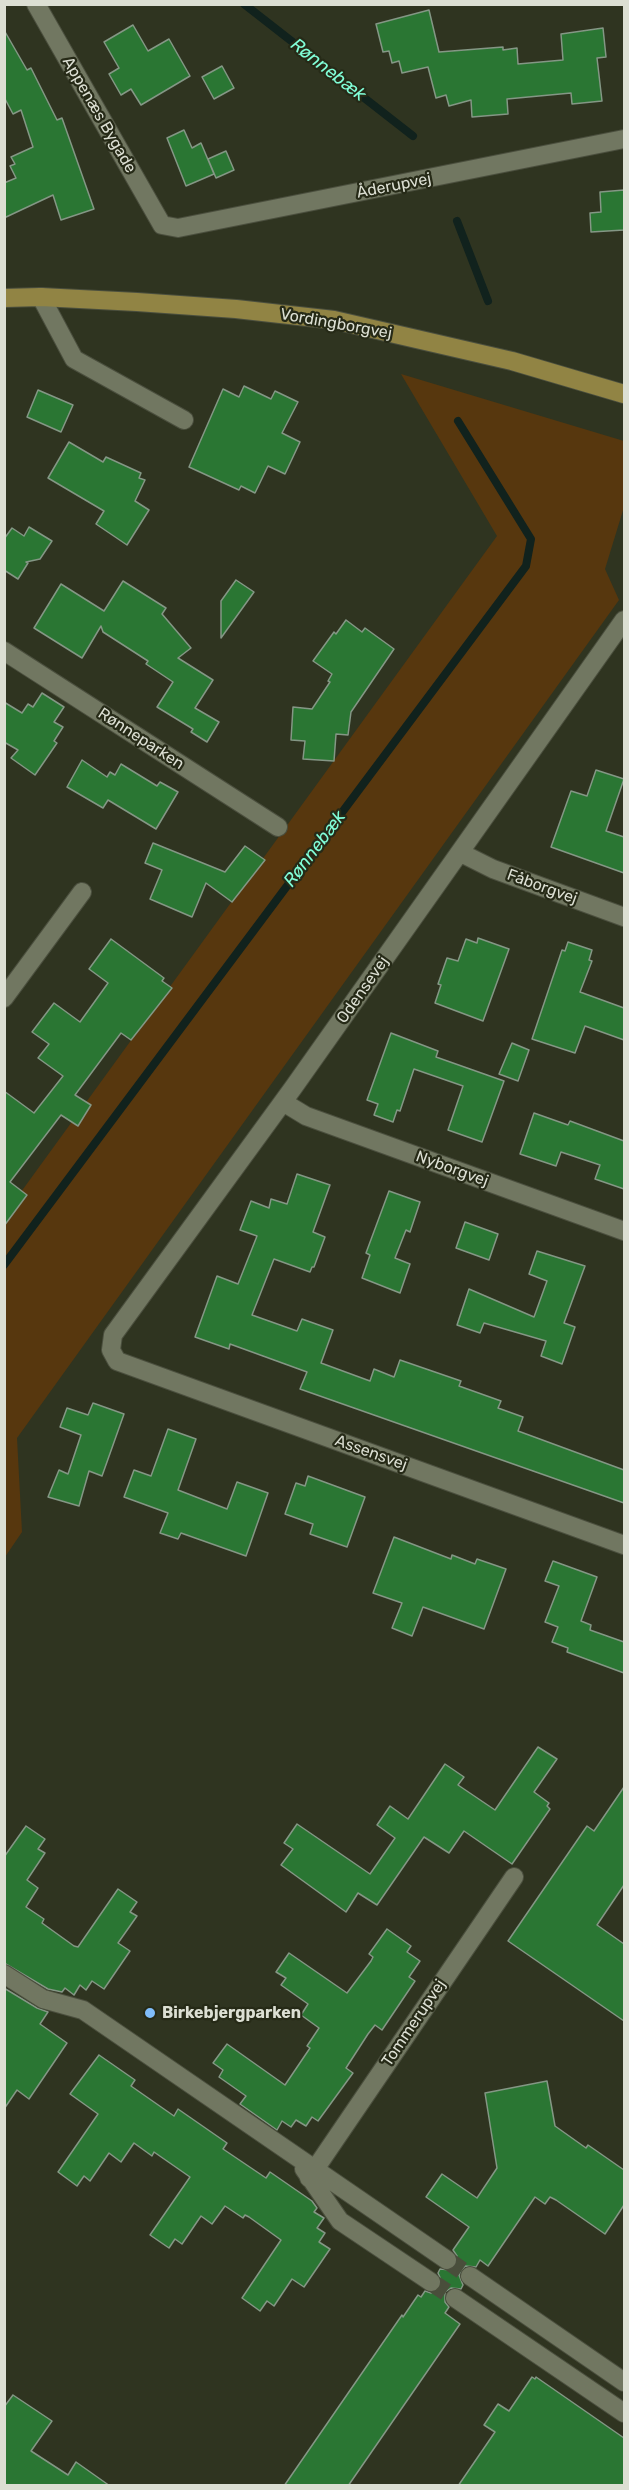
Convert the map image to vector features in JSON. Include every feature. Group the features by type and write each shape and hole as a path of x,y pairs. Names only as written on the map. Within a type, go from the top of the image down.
{"main road":[{"name":"Vordingborgvej","path":"4,298 41,297 236,309 334,320 512,361 624,394"}],"street":[{"name":"Appenæs Bygade","path":"36,4 162,225"},
{"name":"Åderupvej","path":"162,225 178,228 624,139"},
{"path":"41,297 74,359 184,420"},
{"name":"Odensevej","path":"117,1361 111,1350 113,1335 461,853 624,620"},
{"name":"Rønneparken","path":"4,651 278,827"},
{"name":"Fåborgvej","path":"461,853 493,869 624,917"},
{"path":"4,998 82,892"},
{"name":"Nyborgvej","path":"283,1102 306,1116 624,1232"},
{"name":"Assensvej","path":"117,1361 624,1545"},
{"name":"Tommerupvej","path":"312,2174 514,1877"},
{"path":"4,1974 43,1999 83,2010 297,2157 312,2174 340,2221 431,2282"},
{"path":"312,2174 447,2260"},
{"path":"470,2276 624,2382"},
{"path":"454,2298 624,2413"}],"shaded area":[{"path":"401,374 624,441 624,507 605,569 619,600 17,1438 22,1532 5,1557 5,1214 497,536"}],"building":[{"path":"429,10 439,52 517,48 518,64 563,60 561,34 603,28 606,57 597,58 602,101 572,104 571,93 507,99 508,114 472,117 471,100 449,106 446,95 436,98 428,67 402,73 399,61 392,63 389,51 383,52 376,24"},
{"path":"133,25 148,51 169,39 190,76 141,105 131,89 121,95 109,74 119,68 104,42"},
{"path":"4,30 27,70 31,68 57,120 62,118 94,209 61,220 53,195 4,218 4,183 16,178 10,166 15,164 11,157 33,147 21,110 13,114 4,97"},
{"path":"222,66 234,88 214,99 202,77"},
{"path":"184,130 192,148 201,143 214,174 186,186 167,138"},
{"path":"226,151 234,170 216,178 208,159"},
{"path":"624,190 624,230 591,232 590,213 601,212 600,192"},
{"path":"244,386 271,399 275,391 298,402 282,433 300,442 285,474 268,466 255,493 241,486 239,490 189,467 223,389 239,397"},
{"path":"38,390 73,405 61,432 27,417"},
{"path":"69,442 103,462 106,457 141,473 139,478 145,480 135,501 149,510 127,545 96,524 104,511 48,478"},
{"path":"29,527 52,541 40,559 26,562 28,563 18,579 4,570 4,539 12,528 24,536"},
{"path":"236,580 254,592 221,638 221,601"},
{"path":"123,581 166,608 162,614 191,648 178,658 213,680 195,708 219,722 207,742 191,732 193,729 157,707 173,682 146,664 148,661 103,632 101,626 82,658 34,628 61,584 104,611"},
{"path":"346,620 362,632 365,628 394,649 351,712 348,735 336,734 334,761 303,759 305,741 291,740 293,707 312,709 330,682 328,681 332,674 313,661 334,632 336,634"},
{"path":"42,693 64,707 54,722 63,727 54,741 57,743 35,775 11,758 18,750 4,742 4,702 22,713 28,704 33,707"},
{"path":"82,760 107,777 110,772 115,775 121,764 157,786 160,782 178,792 156,829 108,800 103,808 67,787"},
{"path":"596,770 624,779 606,831 624,837 624,873 551,847 571,791 587,796"},
{"path":"153,843 225,872 245,846 265,860 232,902 206,883 192,917 150,899 162,870 145,863"},
{"path":"478,938 509,949 483,1021 435,1003 441,985 438,984 447,958 458,961 466,939 477,943"},
{"path":"111,939 164,978 162,981 172,988 131,1040 121,1033 75,1095 91,1105 78,1126 61,1115 10,1182 27,1195 4,1226 4,1091 34,1113 63,1076 38,1058 49,1044 32,1032 54,1003 80,1022 108,983 89,969"},
{"path":"568,942 592,950 589,960 592,961 580,992 624,1008 624,1040 585,1026 575,1053 532,1039 562,950 565,951"},
{"path":"391,1033 438,1051 436,1057 504,1081 482,1142 448,1130 463,1086 414,1069 400,1111 397,1110 393,1122 374,1115 378,1104 367,1100"},
{"path":"512,1043 529,1050 518,1081 499,1074"},
{"path":"534,1113 568,1125 570,1121 624,1141 624,1189 595,1179 600,1165 561,1152 556,1166 520,1154"},
{"path":"297,1174 330,1185 313,1232 325,1237 310,1272 274,1259 252,1315 297,1331 302,1319 333,1330 321,1363 370,1381 374,1369 394,1377 400,1360 461,1381 459,1386 501,1401 498,1408 523,1417 518,1431 624,1470 624,1503 300,1389 307,1372 230,1344 229,1349 195,1337 217,1276 238,1284 257,1236 240,1230 251,1201 269,1208 271,1199 287,1204"},
{"path":"389,1191 420,1202 410,1232 406,1230 395,1258 410,1264 400,1293 362,1278 370,1255 366,1253"},
{"path":"465,1222 498,1234 489,1260 456,1248"},
{"path":"537,1251 585,1266 564,1323 575,1327 562,1364 541,1356 546,1341 484,1323 480,1333 457,1325 469,1289 534,1317 547,1281 529,1274"},
{"path":"93,1403 124,1414 102,1476 89,1471 79,1506 48,1497 59,1470 68,1474 81,1435 60,1427 67,1408 88,1415"},
{"path":"168,1429 196,1439 178,1490 227,1509 237,1482 268,1493 246,1556 181,1533 178,1539 160,1533 168,1513 124,1497 134,1470 151,1476"},
{"path":"308,1476 365,1497 347,1547 310,1534 313,1524 285,1514 296,1483 305,1486"},
{"path":"394,1537 451,1559 452,1555 475,1564 477,1559 506,1569 484,1629 423,1607 412,1636 392,1628 402,1603 373,1593"},
{"path":"553,1561 597,1577 581,1621 591,1625 590,1630 624,1642 624,1673 567,1652 568,1648 552,1642 558,1627 545,1622 559,1586 545,1581"},
{"path":"538,1747 557,1759 534,1792 549,1803 547,1806 550,1809 512,1864 464,1831 449,1853 424,1837 377,1905 358,1893 346,1912 281,1865 293,1849 284,1843 297,1824 370,1874 395,1838 377,1825 390,1806 408,1819 445,1764 464,1777 458,1785 495,1810"},
{"path":"624,1787 624,1885 597,1925 624,1944 624,2021 508,1941 587,1826 594,1831"},
{"path":"26,1826 45,1839 38,1849 45,1853 27,1880 38,1888 26,1907 44,1919 42,1923 74,1946 78,1947 118,1889 137,1902 130,1912 137,1916 118,1943 130,1951 104,1989 92,1981 86,1990 80,1985 74,1995 65,1988 62,1992 48,1989 4,1963 4,1857"},
{"path":"387,1929 411,1946 407,1952 420,1961 409,1977 415,1981 382,2030 375,2025 368,2034 346,2068 353,2073 318,2121 312,2117 306,2126 296,2120 291,2127 282,2121 277,2130 240,2104 246,2096 219,2077 223,2070 213,2063 227,2044 285,2085 310,2048 307,2046 319,2028 301,2015 308,2004 281,1985 286,1978 276,1972 289,1953 347,1993 371,1961 373,1957 369,1954"},
{"path":"4,1988 48,2012 40,2024 67,2043 29,2099 17,2090 4,2109"},
{"path":"99,2055 135,2080 131,2086 174,2116 178,2109 227,2143 223,2149 266,2178 270,2172 312,2201 317,2208 314,2212 324,2218 317,2228 325,2233 319,2242 330,2249 304,2287 292,2279 274,2306 267,2301 260,2311 242,2298 281,2240 249,2217 245,2215 243,2218 225,2206 212,2224 201,2216 182,2244 175,2239 169,2248 150,2235 190,2177 154,2152 152,2156 134,2143 121,2162 109,2153 90,2181 84,2176 77,2186 58,2172 98,2114 70,2094"},
{"path":"547,2081 555,2126 586,2148 588,2145 624,2170 624,2205 605,2234 556,2200 550,2197 545,2204 535,2197 488,2266 480,2260 476,2267 465,2266 459,2275 463,2285 461,2289 451,2288 445,2292 445,2302 449,2307 445,2313 460,2324 348,2486 284,2486 402,2315 403,2317 418,2295 421,2297 425,2291 431,2293 440,2289 442,2282 438,2273 440,2269 451,2270 457,2266 457,2256 453,2250 469,2227 426,2197 442,2174 477,2198 497,2168 485,2093"},
{"path":"532,2377 535,2379 536,2377 624,2438 624,2486 458,2486 495,2432 484,2425 498,2404 509,2411"},
{"path":"13,2395 52,2421 31,2451 68,2475 76,2462 110,2486 4,2486 4,2407"}],"waterway":[{"name":"Rønnebæk","path":"244,4 413,136"},
{"name":"Rønnebæk","path":"457,221 488,301"},
{"name":"Rønnebæk","path":"4,1265 526,566 531,539 458,421"}],"tunnel":[{"path":"447,2260 470,2276"},
{"path":"431,2282 455,2298"}],"place":[{"name":"Birkebjergparken","path":"150,2013"}]}
